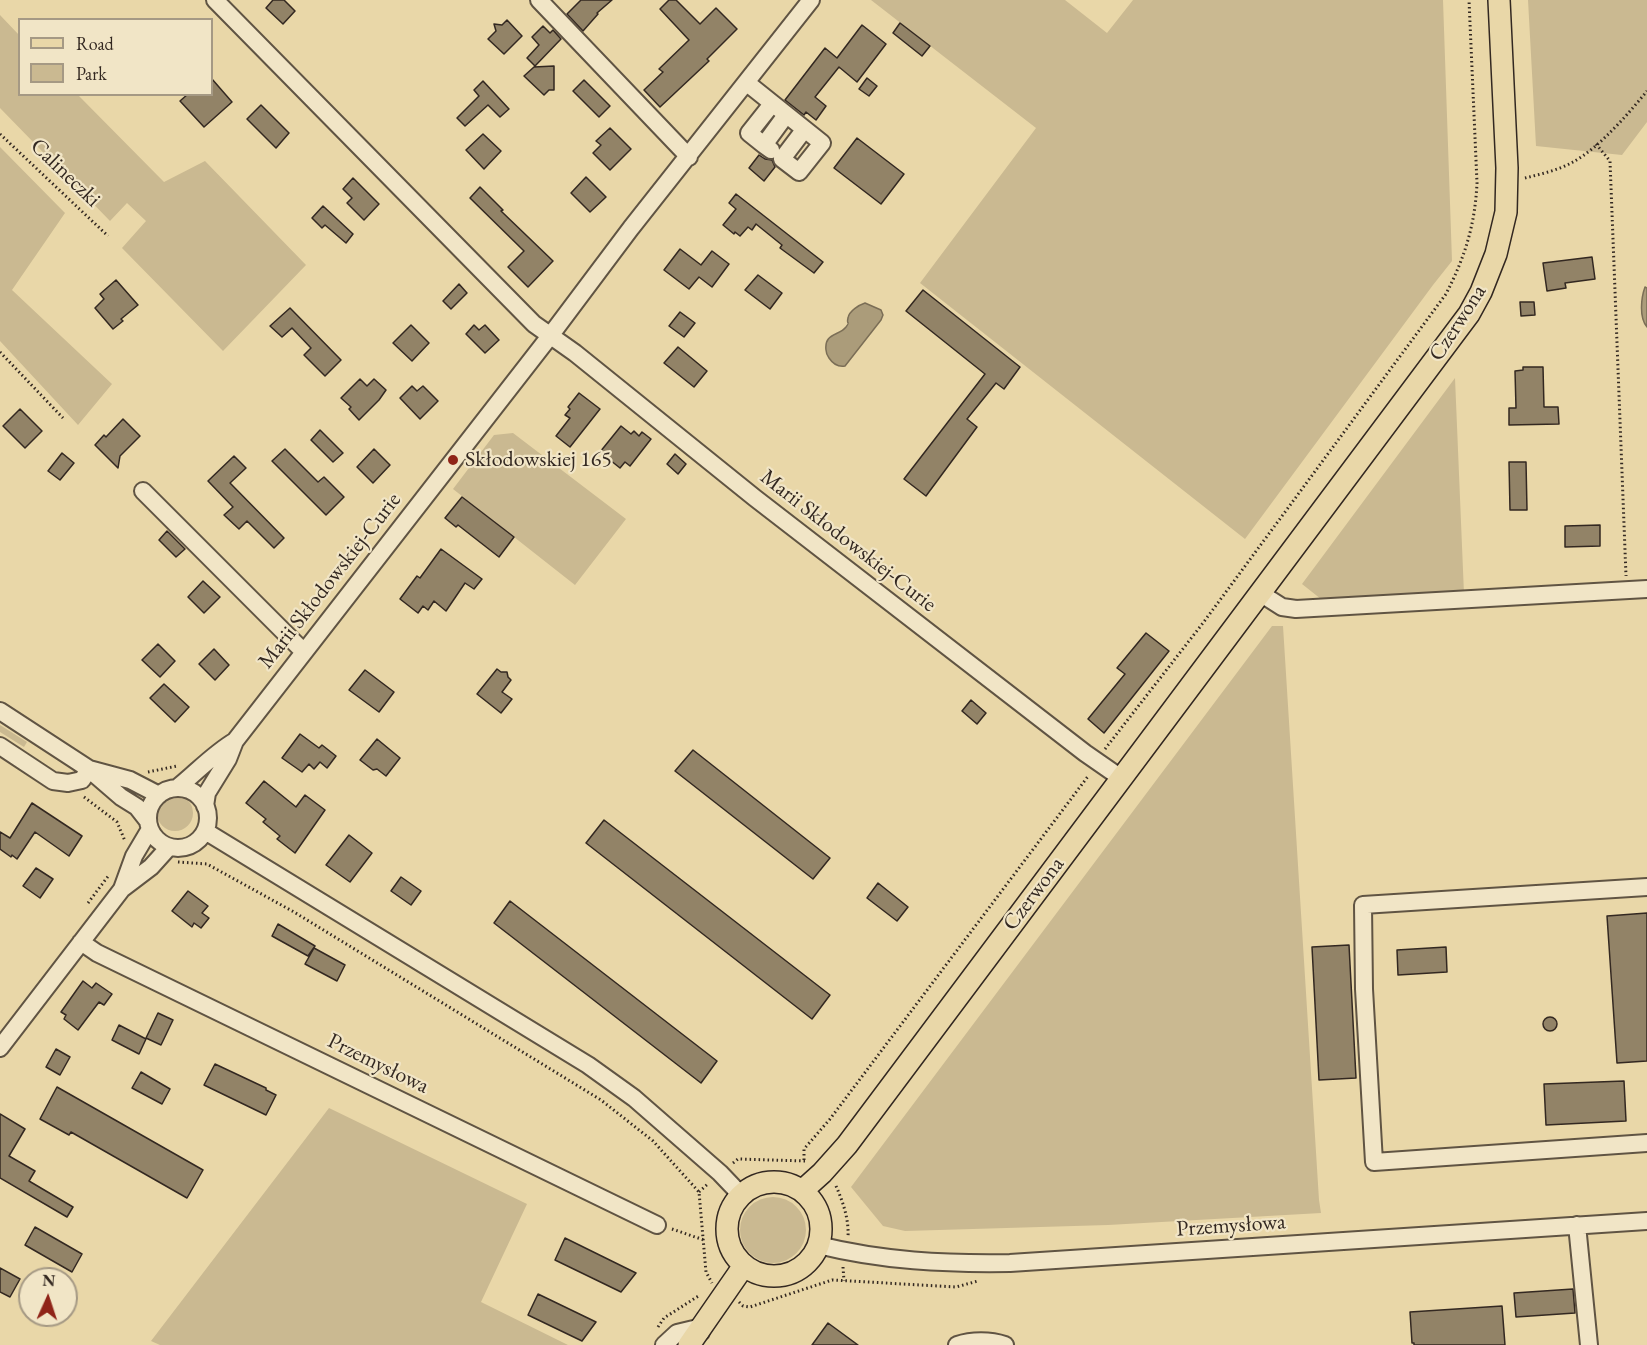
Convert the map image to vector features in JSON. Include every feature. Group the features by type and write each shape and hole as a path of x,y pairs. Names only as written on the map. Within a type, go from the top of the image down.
{"main road":[{"name":"Czerwona","path":"802,1191 847,1145 1469,315 1496,254 1506,212 1507,179 1499,0"},
{"path":"768,1182 783,1183 802,1191 818,1212 821,1227 818,1245 812,1257 800,1268 785,1275 769,1276 743,1267 731,1250 727,1236 727,1221 732,1207 741,1195 753,1187 768,1182"},
{"path":"688,1345 701,1336 743,1267"}],"street":[{"path":"539,0 689,157"},
{"name":"Marii Skłodowskiej-Curie","path":"205,806 207,793 228,759 235,741 550,336 631,228 811,0"},
{"name":"Marii Skłodowskiej-Curie","path":"220,2 534,324 575,353 764,505 1121,778"},
{"path":"747,83 822,143 799,172 749,133 772,104"},
{"path":"773,152 795,123"},
{"path":"144,491 304,652"},
{"path":"1260,593 1282,607 1296,609 1647,589"},
{"path":"0,711 89,769 121,797 137,807 149,825 153,836 171,854"},
{"name":"Marii Skłodowskiej-Curie","path":"177,788 219,750 235,741"},
{"path":"0,746 52,781 68,783 82,780 89,769"},
{"path":"89,769 130,780 159,795"},
{"path":"0,1048 122,889 171,854 196,842 205,831 207,822 205,806 194,793 177,788 167,790 152,802 148,812 149,825 122,889"},
{"path":"205,831 588,1065 634,1098 720,1173 741,1195"},
{"path":"1647,887 1363,904 1363,915 1364,989 1374,1162 1647,1143"},
{"name":"Przemysłowa","path":"81,942 97,953 657,1225"},
{"name":"Przemysłowa","path":"818,1245 905,1261 961,1264 1647,1221"},
{"path":"1577,1225 1589,1345"},
{"path":"663,1345 676,1333 701,1336"},
{"path":"957,1345 976,1341 1005,1345"}],"path":[{"path":"738,1159 804,1160 804,1149 830,1119 1098,762 1103,752 1203,624 1446,294 1464,254 1476,206 1469,0"},
{"path":"1507,179 1530,177 1574,161 1596,144 1647,91"},
{"name":"Calineczki","path":"0,134 108,236"},
{"path":"1596,144 1610,161 1626,590"},
{"path":"0,352 63,418"},
{"path":"142,773 181,765"},
{"path":"68,783 111,817"},
{"path":"171,854 207,864 294,912 601,1100 653,1141 699,1192 706,1272 710,1281 700,1295 664,1318 658,1327"},
{"path":"835,1183 842,1200 848,1236"},
{"path":"657,1225 704,1240"},
{"path":"843,1266 844,1281"},
{"path":"743,1305 750,1307 832,1280 956,1287 986,1278"}],"green space":[{"path":"871,0 1065,0 1107,33 1133,0 1443,0 1452,261 1245,539 920,283 1036,128"},
{"path":"1528,0 1647,0 1647,122 1622,155 1536,146"},
{"path":"0,15 18,34 18,96 79,96 164,182 205,161 306,265 223,351 122,248 146,221 127,203 110,221 0,108"},
{"path":"0,147 65,213 12,290 112,384 78,425 0,341"},
{"path":"1455,378 1464,594 1326,603 1302,584"},
{"path":"513,433 626,519 575,585 453,489 494,435"},
{"path":"1272,626 1283,626 1321,1213 1108,1225 905,1231 883,1226 851,1187"},
{"path":"0,725 27,742 24,747 0,732"},
{"path":"175,795 188,800 193,813 188,826 175,831 162,826 157,813 162,800"},
{"path":"329,1108 527,1204 481,1302 568,1345 160,1345 151,1341"},
{"path":"779,1197 797,1206 804,1217 806,1230 804,1243 797,1254 786,1261 767,1263 749,1254 742,1243 740,1224 749,1206 760,1199"}],"shaded area":[{"path":"1645,287 1647,288 1647,327 1644,323 1642,308"},
{"path":"865,303 881,310 883,315 881,320 845,366 836,365 827,354 827,340 843,330 848,324 850,313"}],"building":[{"path":"273,0 284,0 295,11 283,24 266,8"},
{"path":"581,0 612,0 597,13 583,31 567,14"},
{"path":"669,0 676,0 700,24 716,8 737,29 707,59 709,61 660,107 644,90 663,72 659,69 689,40 660,9"},
{"path":"507,20 522,36 504,54 488,39 496,31 494,24 502,25"},
{"path":"900,23 930,46 922,56 893,33"},
{"path":"862,25 886,44 857,82 839,67 815,97 826,106 816,120 806,112 804,115 785,100 825,48 837,58"},
{"path":"543,26 550,33 553,30 561,39 535,66 527,58 539,45 532,37"},
{"path":"554,66 554,90 549,90 544,95 524,76 534,67"},
{"path":"867,78 877,86 869,96 859,89"},
{"path":"213,80 232,102 204,127 180,101 186,96 213,96"},
{"path":"584,80 610,106 599,117 573,91"},
{"path":"483,81 509,109 500,117 488,105 465,126 457,118 479,96 474,90"},
{"path":"261,105 289,133 276,148 247,119"},
{"path":"610,128 631,149 610,170 593,153 601,145 596,141"},
{"path":"483,134 501,151 484,169 466,150"},
{"path":"857,138 904,174 881,204 834,168"},
{"path":"759,155 772,160 775,167 764,181 749,168"},
{"path":"586,177 606,197 590,212 571,193"},
{"path":"353,178 379,204 364,220 347,203 352,198 343,189"},
{"path":"480,187 503,210 501,211 553,261 528,287 508,267 524,251 470,198"},
{"path":"736,194 823,262 814,273 780,248 782,245 756,224 752,230 748,227 740,236 723,225 736,209 729,203"},
{"path":"323,206 353,234 346,243 325,225 322,228 312,218"},
{"path":"680,249 701,265 712,251 729,264 712,287 699,277 689,289 664,270"},
{"path":"1592,257 1595,279 1565,283 1566,288 1547,291 1543,263"},
{"path":"758,275 782,293 770,309 745,290"},
{"path":"116,280 138,305 113,329 95,308 104,299 100,294"},
{"path":"459,284 467,293 451,309 443,301"},
{"path":"923,290 1020,367 1004,389 996,383 967,419 977,427 926,496 904,479 985,374 906,311"},
{"path":"1520,302 1534,302 1535,315 1521,316"},
{"path":"290,308 341,360 325,376 304,355 311,348 292,328 282,337 270,326"},
{"path":"680,312 695,323 684,337 669,326"},
{"path":"411,325 429,343 412,361 393,343"},
{"path":"474,325 479,330 485,325 499,340 485,353 466,334"},
{"path":"678,347 707,371 694,387 664,363"},
{"path":"1523,367 1543,367 1544,407 1558,407 1559,424 1509,425 1509,408 1516,408 1515,371 1523,370"},
{"path":"360,379 367,386 374,379 386,390 359,420 349,409 351,407 341,398"},
{"path":"412,386 417,391 423,386 438,401 420,419 400,398"},
{"path":"579,393 600,409 570,447 556,436 570,418 565,415"},
{"path":"20,409 42,431 25,448 3,426"},
{"path":"123,419 140,436 120,456 118,468 95,445"},
{"path":"621,426 631,434 634,431 639,436 642,432 651,439 630,466 625,462 620,468 600,452"},
{"path":"320,430 343,453 333,462 311,440"},
{"path":"285,449 318,482 324,477 344,497 326,515 272,461"},
{"path":"374,449 390,465 373,483 357,467"},
{"path":"62,453 74,463 60,480 48,471"},
{"path":"675,454 686,464 678,474 667,464"},
{"path":"234,456 246,468 230,483 284,538 274,548 247,521 239,529 224,515 233,507 208,481"},
{"path":"1509,462 1526,462 1527,510 1510,510"},
{"path":"462,497 514,537 499,557 458,525 456,527 445,518"},
{"path":"1600,525 1600,546 1565,547 1565,526"},
{"path":"167,531 185,549 176,557 159,540"},
{"path":"441,549 482,579 474,589 465,583 446,611 434,601 428,610 423,606 418,613 400,599 417,576 420,578"},
{"path":"203,581 220,597 204,613 188,597"},
{"path":"1146,633 1169,651 1104,733 1088,719 1125,674 1117,668"},
{"path":"158,644 175,661 160,677 142,660"},
{"path":"214,649 229,665 215,680 199,664"},
{"path":"497,669 507,672 511,680 502,692 512,699 501,713 477,694"},
{"path":"365,670 394,692 379,712 349,690"},
{"path":"164,684 189,707 175,722 150,698"},
{"path":"971,700 986,713 977,724 962,711"},
{"path":"300,734 319,748 322,745 336,756 327,768 320,762 314,769 309,764 302,772 282,758"},
{"path":"377,739 400,758 386,776 360,760"},
{"path":"693,750 830,858 813,879 675,771"},
{"path":"264,781 296,807 305,795 325,810 295,853 277,839 280,836 263,822 266,819 246,803"},
{"path":"32,803 82,836 69,856 35,832 17,859 0,849 0,832 10,838"},
{"path":"604,820 830,995 812,1019 586,843"},
{"path":"349,835 372,853 350,882 326,865"},
{"path":"36,868 53,879 40,898 23,886"},
{"path":"401,877 421,891 411,905 391,891"},
{"path":"878,883 908,907 897,921 867,898"},
{"path":"188,891 208,906 202,913 209,918 201,928 194,923 192,927 172,911"},
{"path":"510,901 717,1061 701,1083 494,923"},
{"path":"1647,913 1647,1061 1617,1063 1607,916"},
{"path":"278,924 315,946 308,956 272,936"},
{"path":"1349,945 1356,1078 1319,1080 1312,947"},
{"path":"1446,947 1447,972 1398,975 1397,950"},
{"path":"314,948 345,965 337,981 305,964"},
{"path":"83,981 92,988 96,983 112,994 104,1005 99,1002 78,1030 64,1019 66,1015 61,1012"},
{"path":"158,1013 173,1020 161,1045 146,1038"},
{"path":"1547,1017 1553,1017 1557,1024 1553,1031 1547,1031 1543,1027 1543,1021"},
{"path":"119,1025 146,1039 139,1054 112,1040"},
{"path":"56,1049 70,1057 60,1075 46,1067"},
{"path":"215,1064 276,1095 266,1115 204,1085"},
{"path":"141,1072 170,1089 162,1104 132,1088"},
{"path":"1624,1081 1626,1121 1546,1125 1544,1084"},
{"path":"57,1087 203,1170 187,1198 71,1132 69,1135 40,1119"},
{"path":"0,1114 25,1129 9,1156 35,1171 29,1181 73,1207 67,1217 0,1178"},
{"path":"35,1227 82,1254 75,1267 63,1267 25,1245"},
{"path":"565,1238 636,1273 621,1292 555,1260"},
{"path":"0,1268 18,1278 18,1283 10,1297 0,1292"},
{"path":"1573,1289 1575,1313 1516,1317 1514,1293"},
{"path":"538,1294 596,1322 582,1341 528,1315"},
{"path":"1502,1306 1505,1345 1414,1345 1412,1343 1410,1312"},
{"path":"828,1323 858,1345 812,1345"}],"place":[{"name":"Skłodowskiej 165","path":"453,460"}]}
